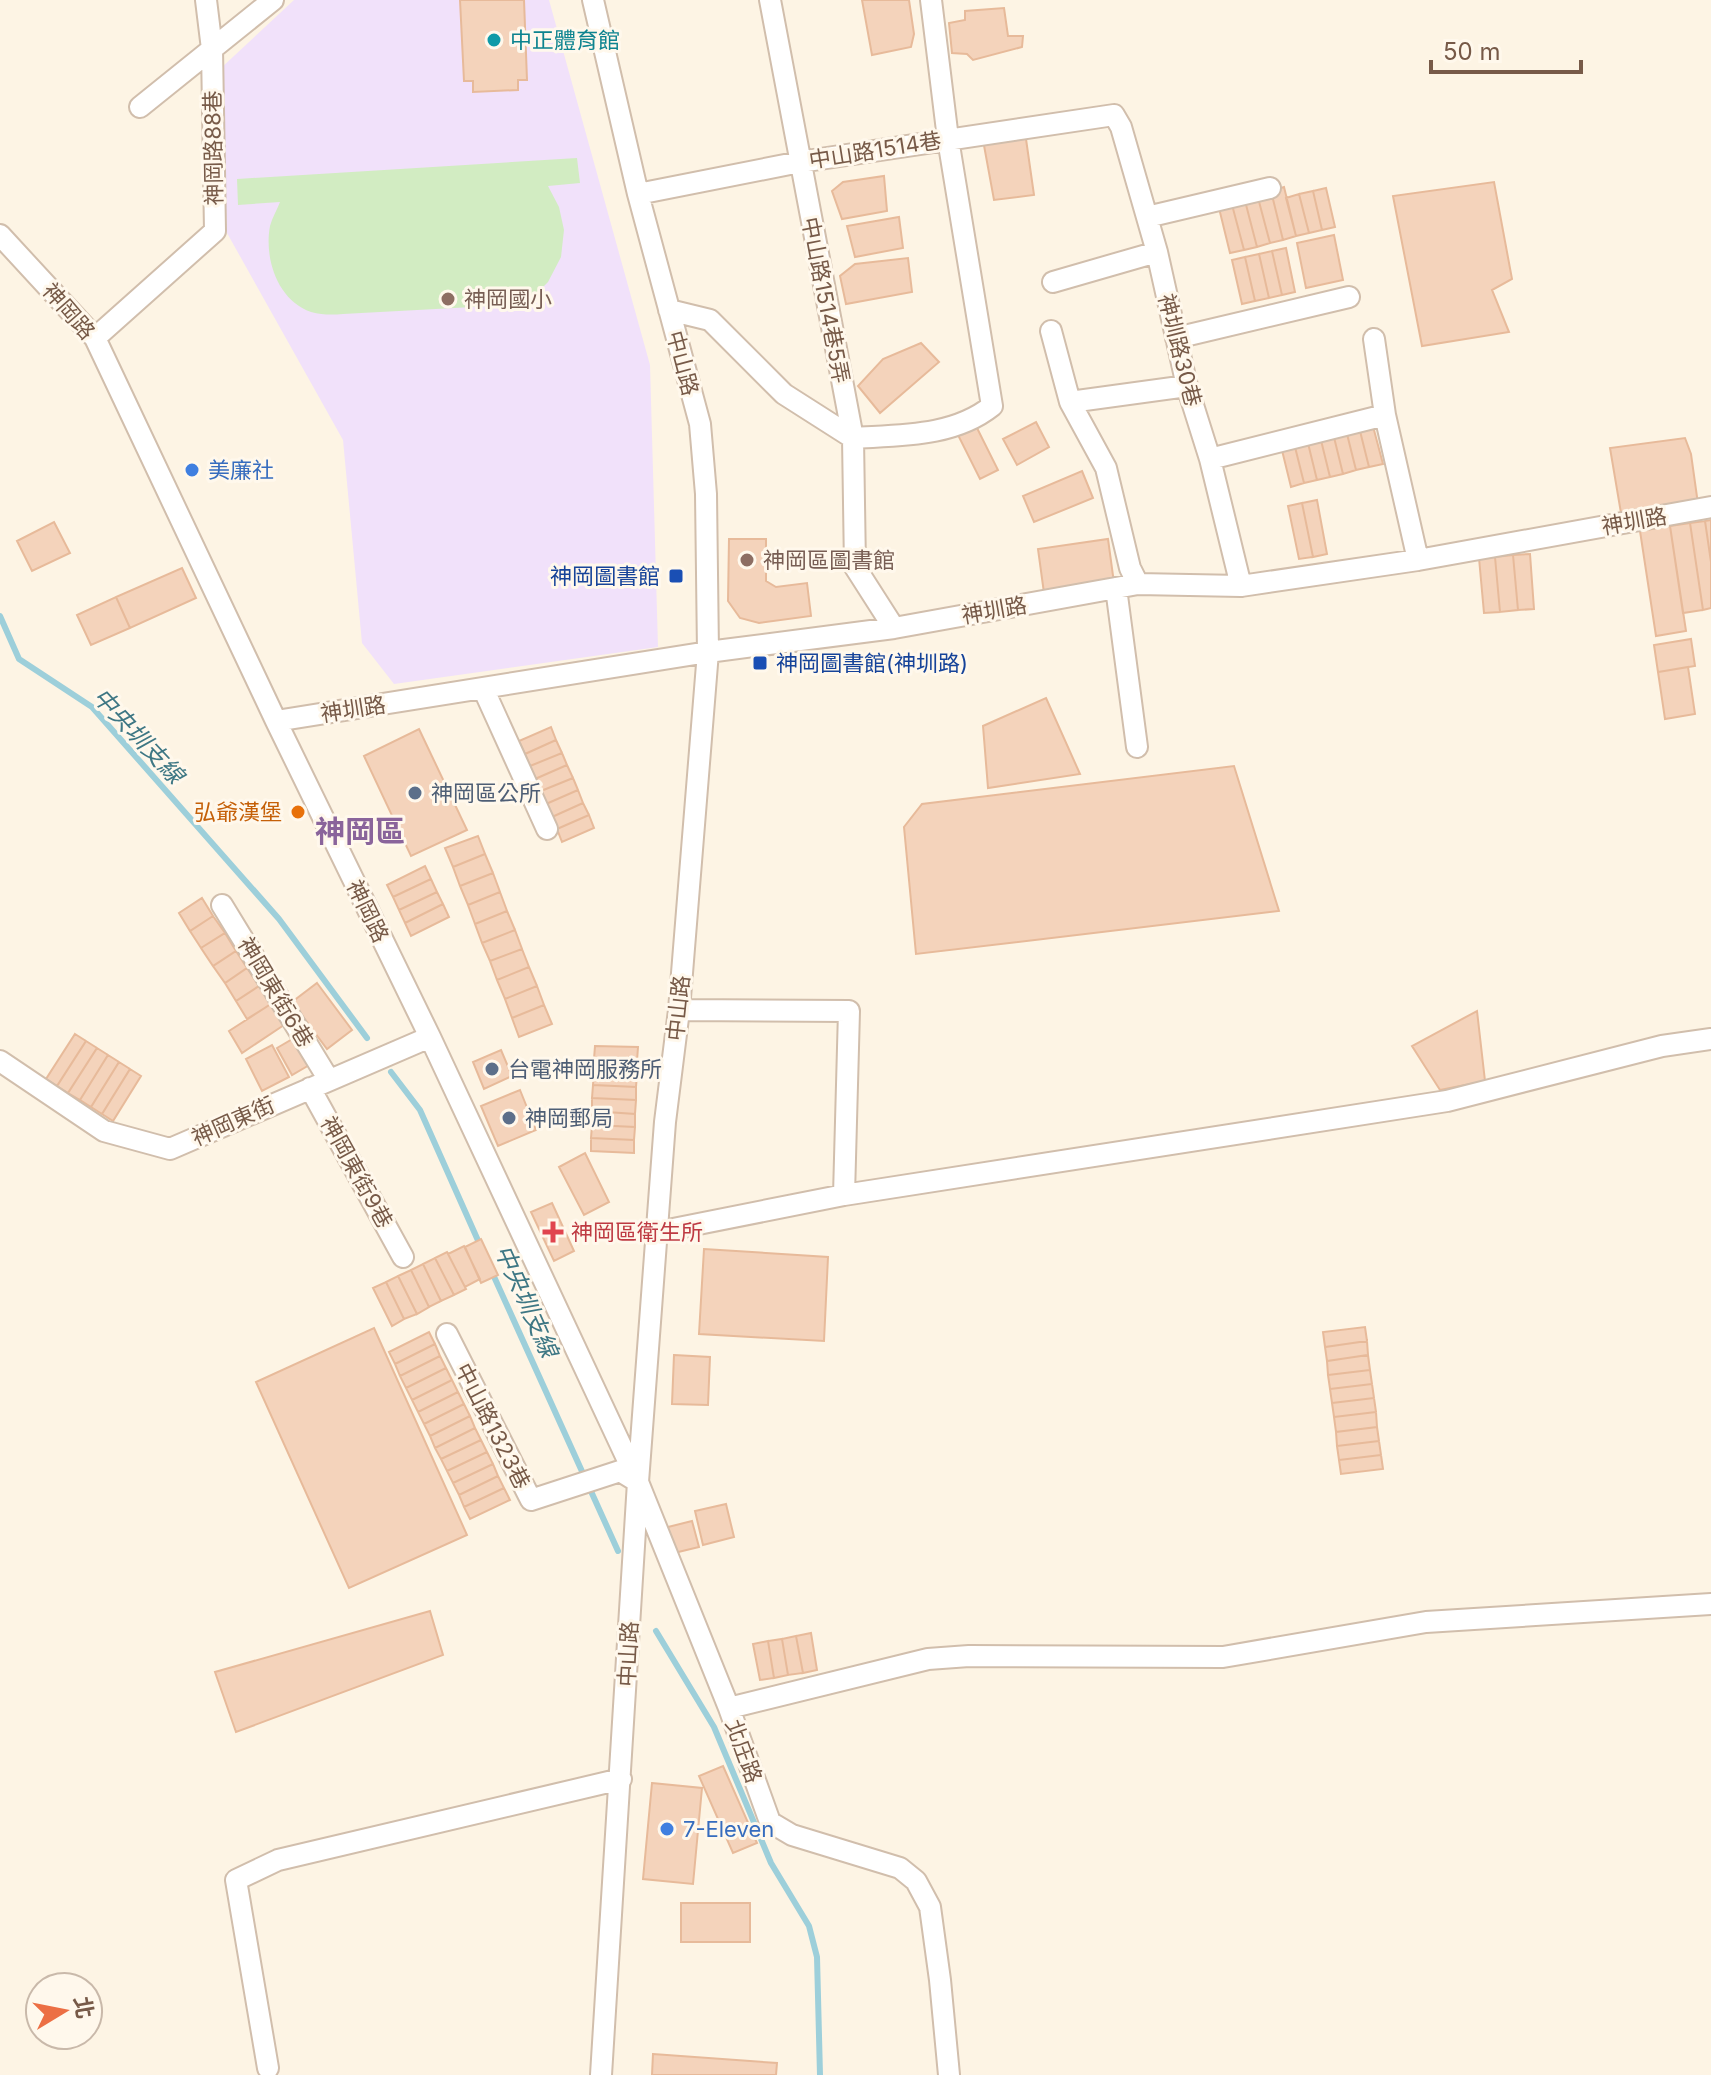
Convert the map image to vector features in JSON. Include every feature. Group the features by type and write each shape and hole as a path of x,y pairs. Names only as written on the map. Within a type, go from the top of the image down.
{"street":[{"name":"神岡路88巷","path":"95,338 215,231 212,49 206,0"},
{"path":"140,107 273,0"},
{"name":"中山路","path":"593,0 638,194 700,424 706,494 708,652 679,1010 665,1122 638,1482 601,2075"},
{"name":"中山路1514巷5弄","path":"770,0 853,438 855,567 894,628"},
{"path":"669,310 710,320 784,394 853,438 936,431 965,424 992,406 948,139 931,0"},
{"name":"中山路1514巷","path":"638,194 800,162 1114,115"},
{"name":"神圳路30巷","path":"1114,115 1121,127 1157,252 1187,386 1210,459 1241,586"},
{"path":"1147,217 1270,188"},
{"name":"神岡路","path":"0,235 95,338 430,1037 638,1482"},
{"path":"1053,282 1157,252"},
{"path":"1176,338 1349,297"},
{"path":"1051,331 1070,402 1106,468 1130,568 1138,584"},
{"path":"1374,339 1385,415 1418,560"},
{"path":"1070,402 1187,386"},
{"path":"1210,459 1385,415"},
{"name":"神圳路","path":"276,721 708,652 894,628 1138,584 1241,586 1418,560 1711,507"},
{"path":"1116,588 1137,747"},
{"path":"483,688 547,829"},
{"name":"神岡東街6巷","path":"222,905 320,1084"},
{"path":"679,1010 849,1011 844,1195"},
{"name":"神岡東街","path":"0,1061 104,1131 170,1149 430,1037"},
{"path":"658,1232 844,1195 1447,1101 1662,1046 1711,1039"},
{"name":"神岡東街9巷","path":"320,1084 403,1257"},
{"name":"中山路1323巷","path":"447,1334 531,1500 620,1471 638,1482"},
{"name":"北庄路","path":"638,1482 729,1708 770,1822 792,1835 900,1868 916,1881 930,1907 949,2075"},
{"path":"729,1708 928,1659 969,1656 1223,1657 1426,1622 1711,1604"},
{"path":"268,2068 236,1880 278,1860 621,1779"}],"shaded area":[{"name":"神岡國小","path":"294,0 549,0 650,365 658,647 394,684 362,643 343,440 227,233 220,69"}],"green space":[{"path":"577,158 580,183 548,186 559,207 564,230 561,257 548,282 537,293 511,305 335,315 311,312 289,298 271,264 270,226 280,202 238,205 237,179"}],"building":[{"name":"中正體育館","path":"460,0 524,0 527,80 518,80 518,90 473,92 473,81 464,81"},
{"path":"862,0 909,0 914,34 911,47 872,55"},
{"path":"1004,8 1008,36 1023,36 1022,47 973,60 967,54 952,53 949,23 965,20 965,11"},
{"path":"1025,132 1034,195 994,200 983,140"},
{"path":"884,176 887,211 842,219 832,191 843,182"},
{"path":"1494,182 1512,279 1492,290 1509,332 1422,346 1393,196"},
{"path":"1284,187 1296,236 1283,240 1271,191"},
{"path":"1326,188 1335,227 1322,230 1313,191"},
{"path":"1271,191 1283,240 1270,243 1257,194"},
{"path":"1313,191 1322,230 1309,233 1299,194"},
{"path":"1257,194 1270,243 1257,247 1244,197"},
{"path":"1299,194 1309,233 1296,236 1286,198"},
{"path":"1244,197 1257,247 1244,250 1231,201"},
{"path":"1231,201 1244,250 1230,253 1218,204"},
{"path":"899,217 903,248 855,257 847,226"},
{"path":"1334,235 1343,280 1306,288 1297,243"},
{"path":"1286,248 1295,292 1282,295 1272,251"},
{"path":"1272,251 1282,295 1269,298 1259,254"},
{"path":"1259,254 1269,298 1255,301 1245,257"},
{"path":"1245,257 1255,301 1242,304 1232,260"},
{"path":"908,258 912,292 846,304 840,276 855,264"},
{"path":"921,343 939,362 880,413 858,386 883,359"},
{"path":"1370,415 1383,464 1369,467 1357,419"},
{"path":"1357,419 1369,467 1356,470 1344,422"},
{"path":"1036,422 1049,447 1017,465 1003,439"},
{"path":"1344,422 1356,470 1343,474 1331,425"},
{"path":"975,424 998,470 980,479 957,433"},
{"path":"1331,425 1343,474 1330,477 1318,428"},
{"path":"1318,428 1330,477 1317,480 1305,431"},
{"path":"1305,431 1317,480 1304,483 1292,435"},
{"path":"1292,435 1304,483 1291,487 1279,438"},
{"path":"1685,438 1691,454 1698,504 1621,513 1610,448"},
{"path":"1082,471 1093,498 1034,522 1023,496"},
{"path":"1317,500 1327,554 1313,557 1302,503"},
{"path":"1302,503 1313,557 1299,559 1288,506"},
{"path":"1711,520 1711,562 1705,521"},
{"path":"1705,521 1711,562 1711,608 1703,610 1690,523"},
{"path":"54,522 70,553 32,571 17,541"},
{"path":"1690,523 1703,610 1683,613 1670,526"},
{"path":"1670,526 1686,631 1656,636 1640,531"},
{"name":"神岡區圖書館","path":"729,539 766,539 766,581 776,587 807,583 811,616 759,623 740,618 728,601"},
{"path":"1108,539 1114,583 1044,593 1038,549"},
{"path":"1530,554 1534,609 1518,610 1513,555"},
{"path":"1513,555 1518,610 1500,612 1495,557"},
{"path":"1495,557 1500,612 1484,613 1479,558"},
{"path":"182,568 196,598 130,628 116,597"},
{"path":"116,597 130,628 91,645 77,615"},
{"path":"1691,639 1695,666 1658,672 1654,645"},
{"path":"1688,667 1695,714 1665,719 1658,672"},
{"path":"1046,698 1080,774 988,788 983,726"},
{"path":"551,727 556,740 525,754 519,741"},
{"name":"神岡區公所","path":"419,729 467,830 411,856 364,756"},
{"path":"556,740 562,753 530,766 525,754"},
{"path":"562,753 567,765 535,779 530,766"},
{"path":"567,765 573,778 541,791 535,779"},
{"path":"1234,766 1279,911 916,954 904,827 922,804"},
{"path":"573,778 578,790 546,804 541,791"},
{"path":"578,790 583,803 552,817 546,804"},
{"path":"583,803 589,815 557,829 552,817"},
{"path":"589,815 594,828 562,842 557,829"},
{"path":"478,836 485,854 453,867 445,848"},
{"path":"485,854 493,873 460,886 453,867"},
{"path":"425,866 431,879 393,897 387,885"},
{"path":"493,873 500,892 468,905 460,886"},
{"path":"431,879 437,892 399,910 393,897"},
{"path":"437,892 443,904 405,923 399,910"},
{"path":"500,892 507,911 475,924 468,905"},
{"path":"202,898 213,916 190,931 179,913"},
{"path":"443,904 449,917 411,936 405,923"},
{"path":"507,911 515,930 482,943 475,924"},
{"path":"213,916 225,933 201,948 190,931"},
{"path":"515,930 522,949 490,961 482,943"},
{"path":"225,933 236,951 213,966 201,948"},
{"path":"522,949 529,967 497,980 490,961"},
{"path":"236,951 247,968 225,983 213,966"},
{"path":"529,967 537,986 505,999 497,980"},
{"path":"247,968 259,986 236,1001 225,983"},
{"path":"317,983 352,1030 327,1049 292,1002"},
{"path":"259,986 271,1004 247,1019 236,1001"},
{"path":"537,986 544,1005 512,1018 505,999"},
{"path":"271,1004 284,1025 242,1053 229,1031"},
{"path":"544,1005 552,1024 519,1037 512,1018"},
{"path":"1477,1011 1485,1081 1440,1090 1412,1046"},
{"path":"75,1034 86,1041 57,1086 46,1079"},
{"path":"296,1037 311,1064 292,1075 277,1048"},
{"path":"86,1041 97,1048 68,1093 57,1086"},
{"path":"272,1045 289,1077 262,1091 246,1059"},
{"path":"595,1046 638,1047 637,1061 594,1059"},
{"path":"97,1048 108,1055 80,1100 68,1093"},
{"name":"台電神岡服務所","path":"501,1050 512,1076 484,1089 473,1062"},
{"path":"108,1055 119,1062 91,1107 80,1100"},
{"path":"594,1059 637,1061 637,1074 594,1072"},
{"path":"119,1062 130,1069 102,1114 91,1107"},
{"path":"130,1069 141,1076 113,1121 102,1114"},
{"path":"594,1072 637,1074 636,1087 593,1085"},
{"path":"593,1085 636,1087 636,1100 592,1098"},
{"name":"神岡郵局","path":"520,1090 536,1130 498,1146 481,1106"},
{"path":"592,1098 636,1100 635,1114 592,1111"},
{"path":"592,1111 635,1114 635,1127 592,1125"},
{"path":"592,1125 635,1127 634,1140 591,1138"},
{"path":"591,1138 634,1140 634,1153 591,1151"},
{"path":"585,1153 609,1202 584,1215 559,1167"},
{"name":"神岡區衛生所","path":"552,1203 574,1251 554,1261 531,1212"},
{"path":"481,1239 498,1275 481,1283 465,1247"},
{"path":"464,1246 480,1279 465,1287 448,1254"},
{"path":"704,1249 828,1257 824,1341 699,1334"},
{"path":"447,1252 466,1289 454,1295 435,1258"},
{"path":"435,1258 454,1295 441,1301 423,1264"},
{"path":"423,1264 441,1301 429,1307 411,1270"},
{"path":"411,1270 429,1307 417,1314 398,1276"},
{"path":"398,1276 417,1314 404,1319 386,1282"},
{"path":"386,1282 404,1319 392,1326 373,1288"},
{"path":"1365,1327 1367,1341 1325,1347 1323,1332"},
{"path":"374,1328 467,1535 349,1588 256,1382"},
{"path":"429,1332 435,1344 395,1364 389,1352"},
{"path":"1367,1341 1368,1355 1327,1361 1325,1347"},
{"path":"435,1344 440,1356 400,1376 395,1364"},
{"path":"674,1355 710,1357 708,1405 672,1404"},
{"path":"1368,1355 1370,1370 1328,1375 1327,1361"},
{"path":"440,1356 446,1368 406,1388 400,1376"},
{"path":"446,1368 452,1380 412,1400 406,1388"},
{"path":"1370,1370 1372,1384 1330,1389 1328,1375"},
{"path":"452,1380 458,1392 418,1412 412,1400"},
{"path":"1372,1384 1374,1398 1332,1403 1330,1389"},
{"path":"458,1392 464,1404 424,1424 418,1412"},
{"path":"1374,1398 1376,1412 1334,1417 1332,1403"},
{"path":"464,1404 470,1416 430,1436 424,1424"},
{"path":"1376,1412 1377,1427 1336,1432 1334,1417"},
{"path":"470,1416 475,1428 435,1448 430,1436"},
{"path":"1377,1427 1379,1441 1337,1446 1336,1432"},
{"path":"475,1428 481,1440 441,1459 435,1448"},
{"path":"481,1440 487,1452 447,1471 441,1459"},
{"path":"1379,1441 1381,1455 1339,1460 1337,1446"},
{"path":"487,1452 493,1464 453,1483 447,1471"},
{"path":"1381,1455 1383,1469 1341,1474 1339,1460"},
{"path":"493,1464 498,1476 459,1495 453,1483"},
{"path":"498,1476 504,1488 464,1507 459,1495"},
{"path":"504,1488 510,1500 470,1519 464,1507"},
{"path":"726,1504 734,1537 703,1545 695,1511"},
{"path":"692,1521 699,1547 670,1554 664,1528"},
{"path":"430,1611 443,1655 236,1732 215,1672"},
{"path":"811,1633 817,1670 803,1673 796,1636"},
{"path":"796,1636 803,1673 788,1675 782,1639"},
{"path":"782,1639 788,1675 774,1678 768,1641"},
{"path":"768,1641 774,1678 760,1680 753,1644"},
{"path":"723,1766 757,1843 733,1853 699,1776"},
{"path":"652,1783 702,1788 693,1884 643,1879"},
{"path":"681,1903 750,1903 750,1942 681,1942"},
{"path":"653,2054 777,2063 776,2075 652,2075"}],"waterway":[{"name":"中央圳支線","path":"0,616 19,659 92,707 279,919 367,1038"},
{"name":"中央圳支線","path":"391,1072 420,1110 480,1245"},
{"name":"中央圳支線","path":"491,1270 618,1551"},
{"name":"中央圳支線","path":"656,1631 714,1727 771,1863 809,1926 817,1957 820,2075"}],"place":[{"name":"中正體育館","path":"494,40"},
{"name":"神岡國小","path":"448,299"},
{"name":"美廉社","path":"192,470"},
{"name":"神岡區圖書館","path":"747,560"},
{"name":"神岡圖書館","path":"676,576"},
{"name":"神岡圖書館(神圳路)","path":"760,663"},
{"name":"神岡區公所","path":"415,793"},
{"name":"弘爺漢堡","path":"298,812"},
{"name":"台電神岡服務所","path":"492,1069"},
{"name":"神岡郵局","path":"509,1118"},
{"name":"神岡區衛生所","path":"553,1232"},
{"name":"7-Eleven","path":"667,1829"}],"district":[{"name":"神岡區","path":"360,832"}]}
